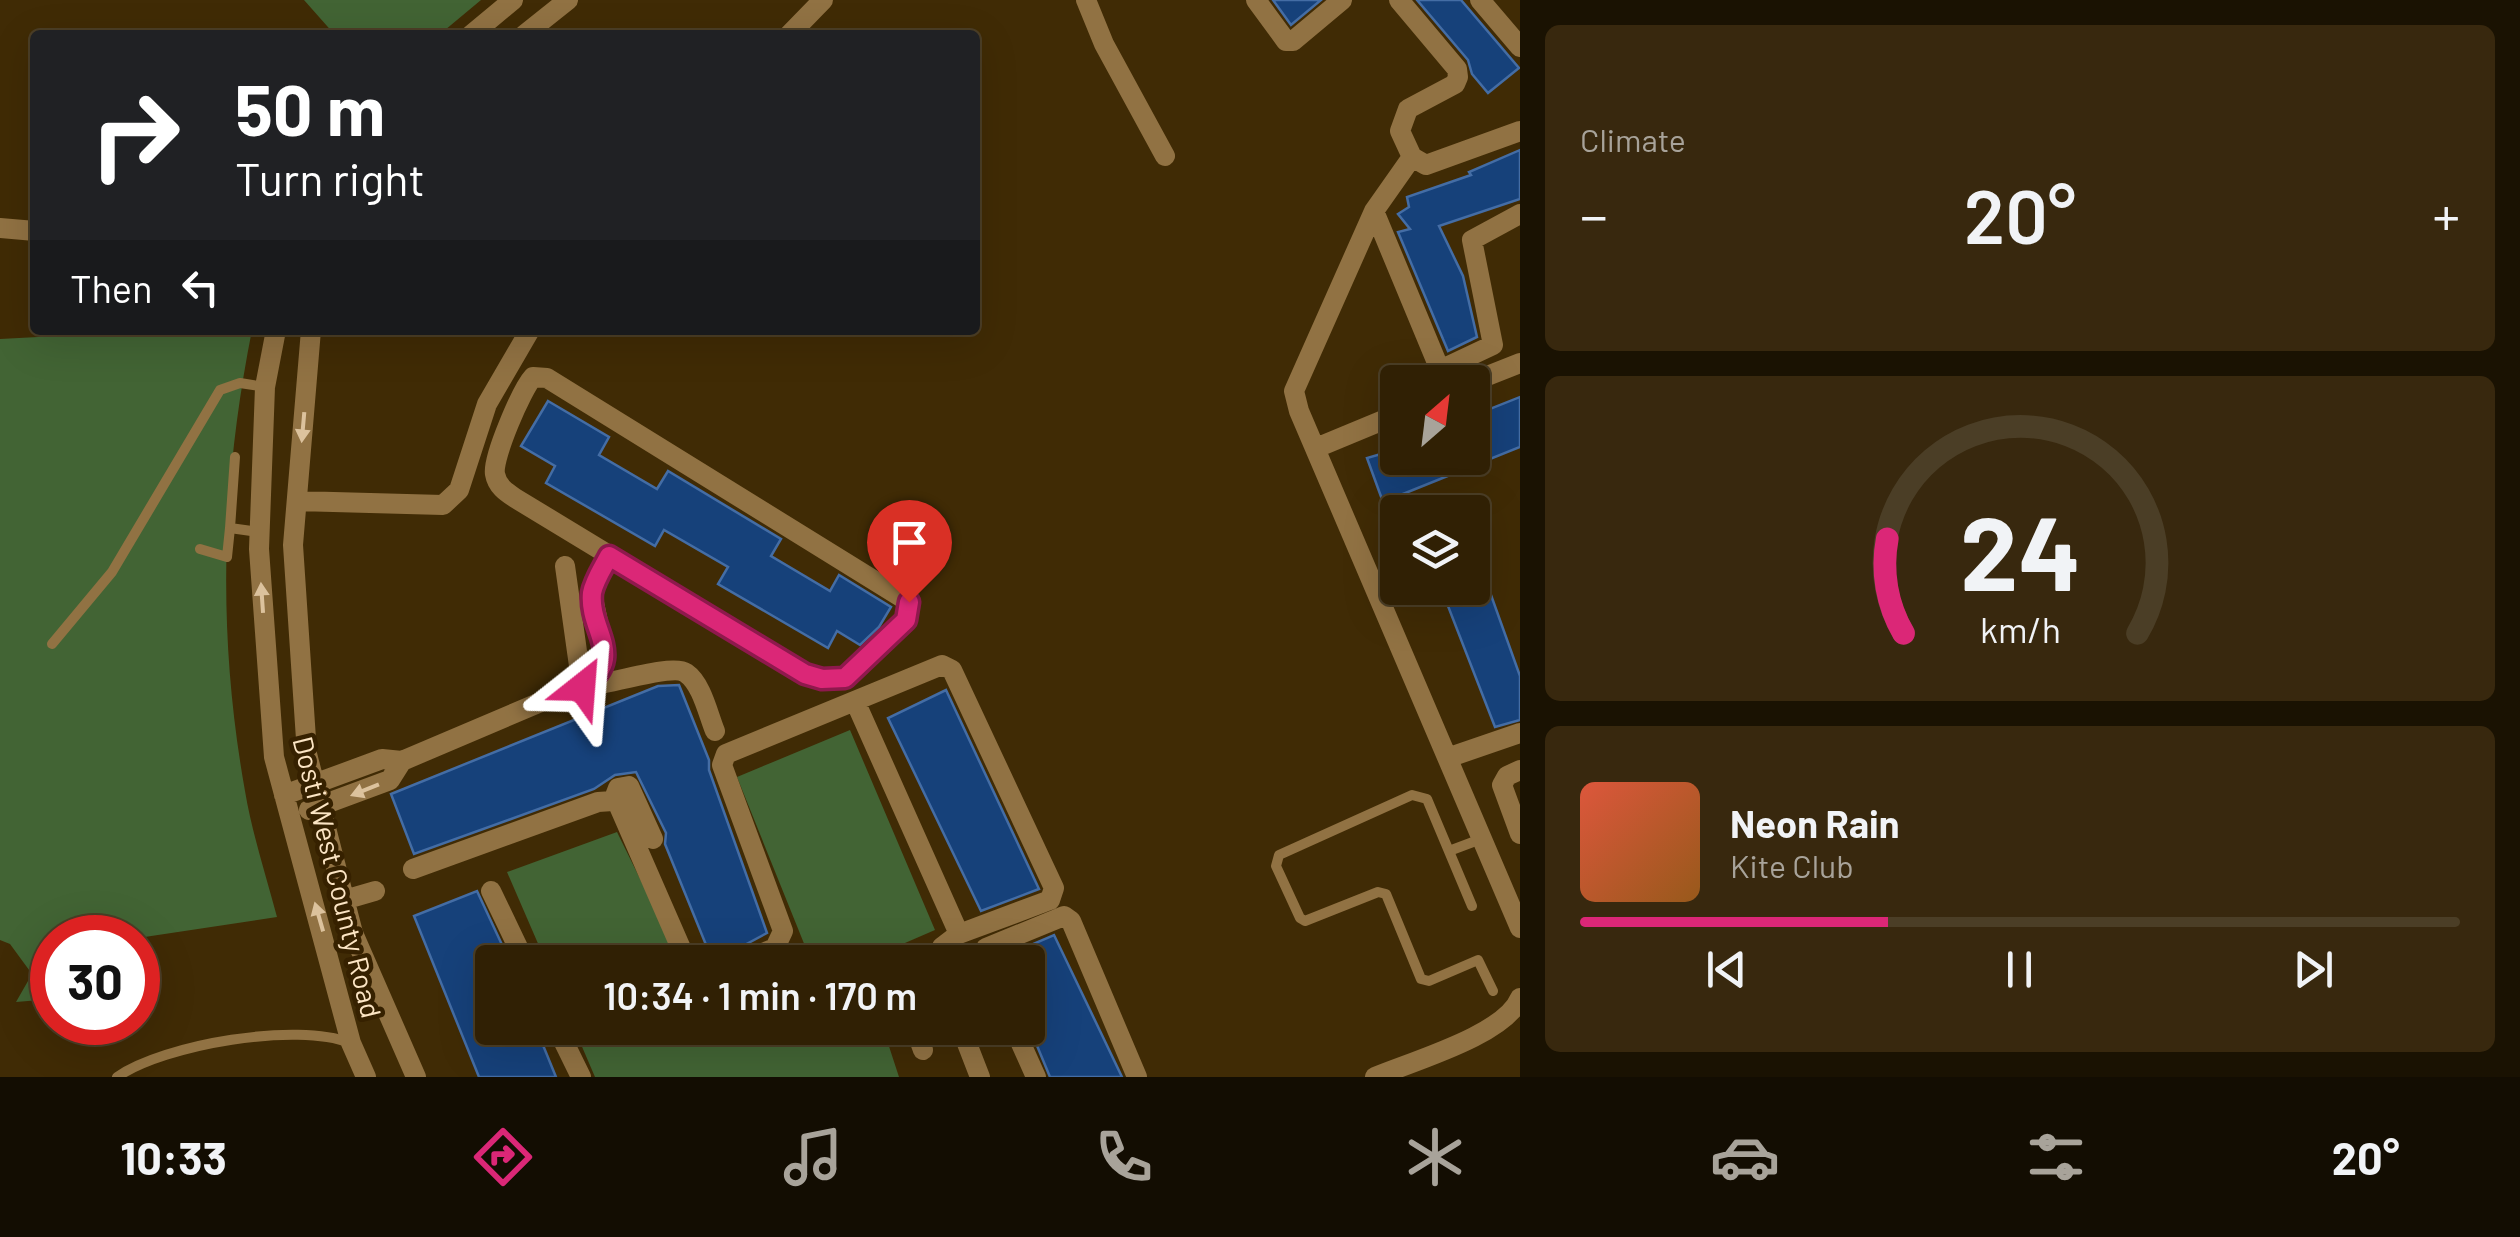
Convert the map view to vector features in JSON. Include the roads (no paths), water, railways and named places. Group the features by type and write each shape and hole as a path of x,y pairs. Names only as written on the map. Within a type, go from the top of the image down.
{"street":[{"path":"477,30 513,0"},
{"path":"530,30 568,0"},
{"path":"794,30 823,0"},
{"path":"1086,0 1104,44 1165,156"},
{"path":"1256,0 1286,41 1294,41 1342,0"},
{"path":"1399,0 1456,69 1458,78 1455,84 1408,110 1400,131 1412,157 1426,166 1520,131"},
{"path":"1480,0 1518,41"},
{"path":"1412,157 1374,212 1294,391 1520,928"},
{"path":"1374,212 1440,370 1493,345 1472,240 1520,214"},
{"path":"0,228 30,231"},
{"name":"Dosti West County Road","path":"275,335 265,387 259,532 274,757 351,1044 366,1077"},
{"name":"Dosti West County Road","path":"311,335 293,545 306,754 353,933 416,1077"},
{"path":"296,501 443,505 460,490 487,404 527,335"},
{"path":"1490,375 1520,363"},
{"path":"533,377 547,378 909,602 906,620 845,678 822,679 805,674 609,556 499,485 495,466 524,389 533,377"},
{"path":"1316,448 1380,421"},
{"path":"284,794 382,759 402,762 595,679 605,654 592,593 609,556"},
{"path":"565,566 582,687"},
{"path":"776,945 783,931 722,765 726,754 942,665 952,670 1054,888 1050,900 959,934 943,945"},
{"path":"582,687 607,686 671,668 685,672 697,686 714,731"},
{"path":"855,701 959,934"},
{"path":"1450,756 1520,733"},
{"path":"290,816 390,780 402,762"},
{"path":"1483,838 1518,830 1502,785 1507,776 1520,770"},
{"path":"612,800 618,788 629,786 654,840"},
{"path":"413,869 612,800 618,804 680,945"},
{"path":"344,900 375,891"},
{"path":"491,891 518,945"},
{"path":"993,945 1064,916 1071,921 1137,1077"},
{"path":"1375,1077 1498,1026 1519,1003"},
{"path":"565,1045 581,1077"},
{"path":"921,1045 923,1050"},
{"path":"967,1045 980,1077"},
{"path":"1022,1045 1036,1077"}],"lane":[{"path":"52,644 112,572 220,390 240,383 265,387"},
{"path":"200,549 227,557 235,457"},
{"path":"230,528 259,532"},
{"path":"1472,906 1427,799 1412,795 1279,855 1276,866 1300,918 1305,921 1378,892 1386,894 1421,979 1429,981 1478,960 1493,991"},
{"path":"1450,851 1483,838"},
{"path":"118,1077 158,1056 194,1046 325,1033 351,1044"}]}
